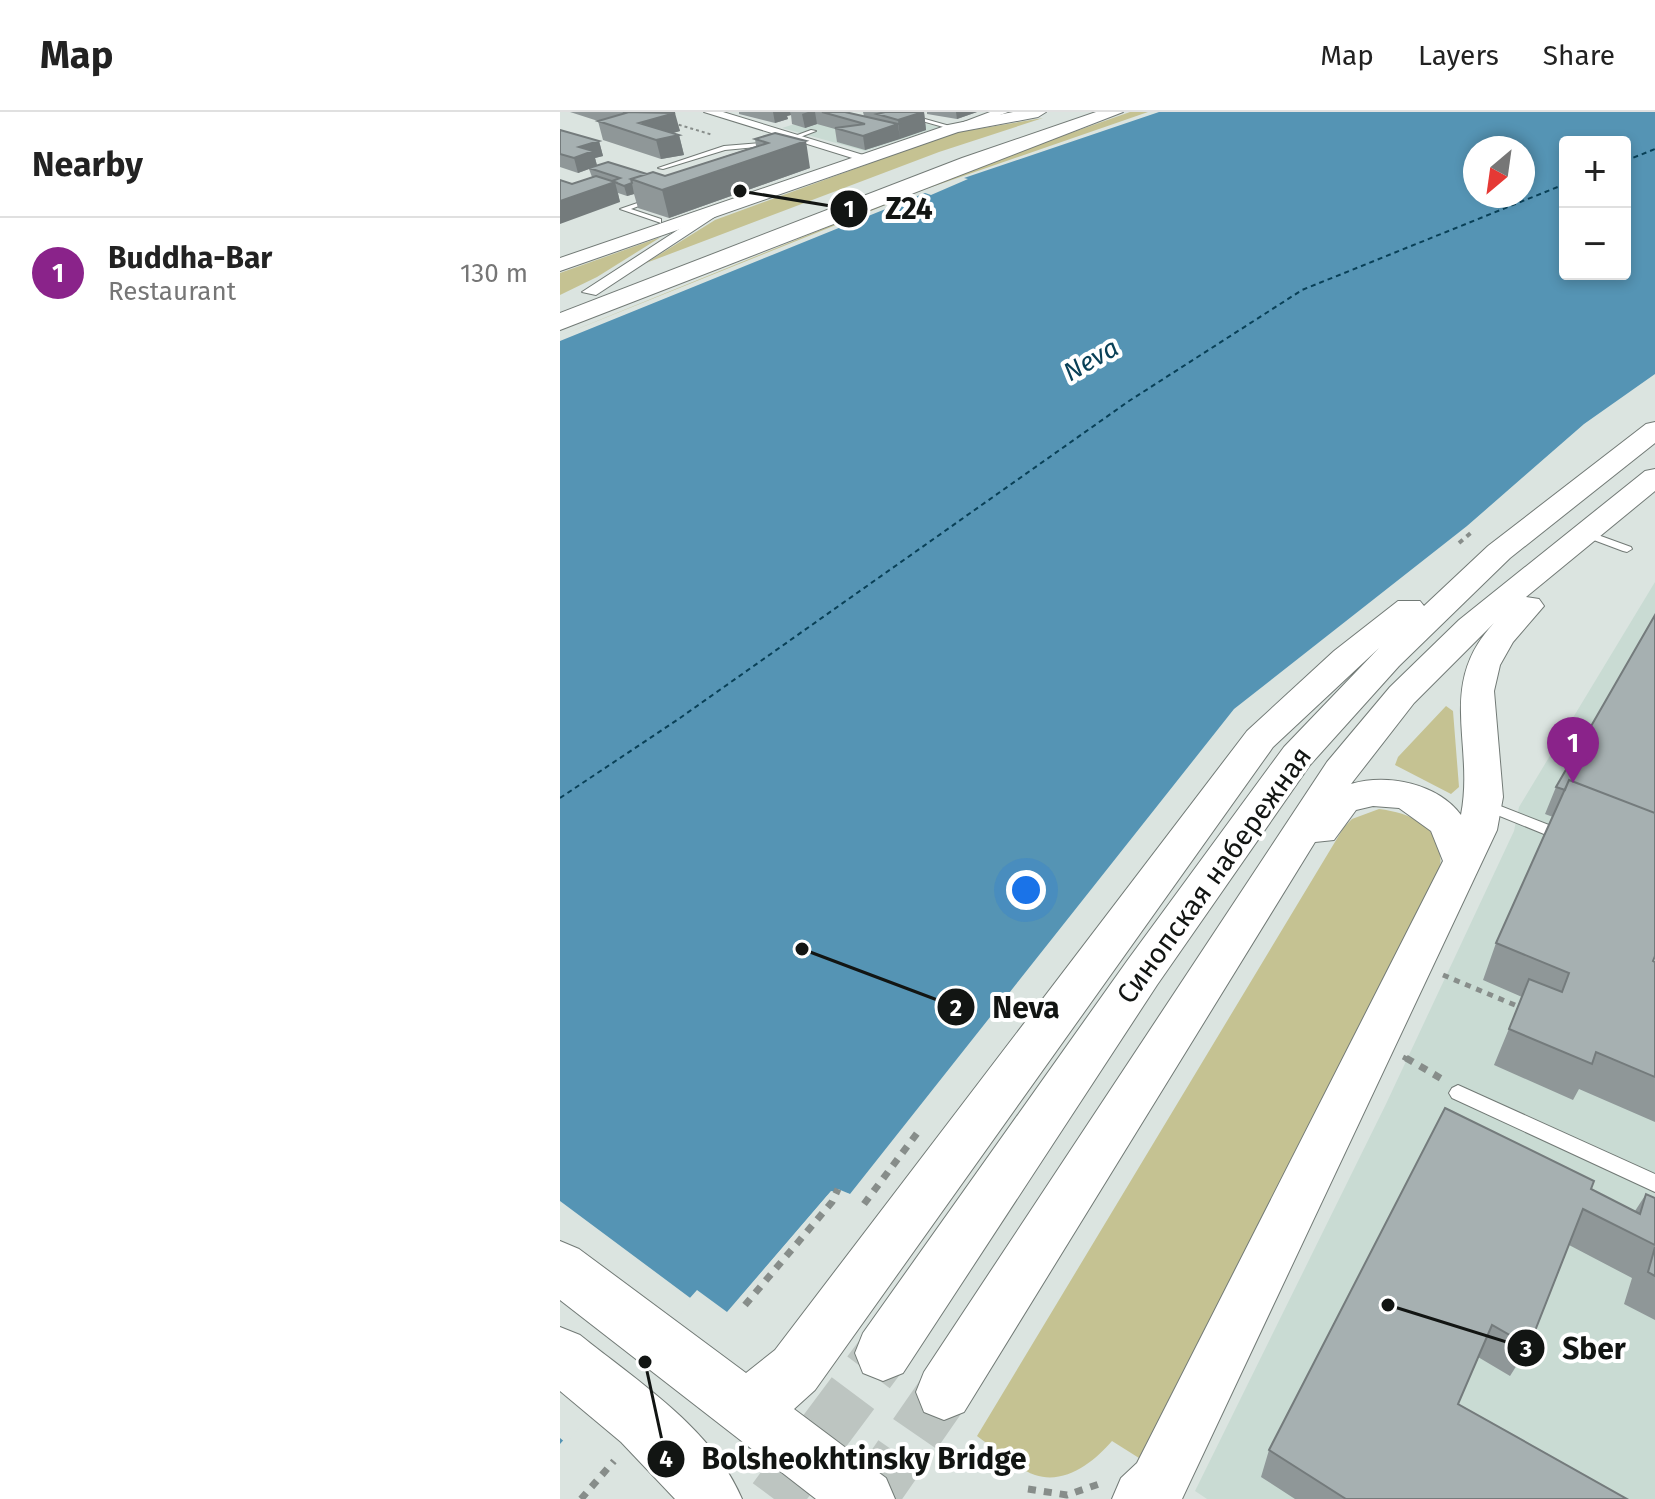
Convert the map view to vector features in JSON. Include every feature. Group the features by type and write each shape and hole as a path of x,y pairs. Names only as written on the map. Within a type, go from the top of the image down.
{"main road":[{"path":"560,265 954,128 1038,112"},
{"path":"560,303 946,156 1078,112"},
{"path":"560,322 969,162 1114,112"},
{"name":"Синопская набережная","path":"883,1353 1259,805 1326,724 1464,562 1534,524 1655,430"},
{"name":"Синопская набережная","path":"944,1392 1340,771 1402,695 1470,627 1655,477"},
{"path":"1143,1488 1463,861 1485,805 1477,679 1486,655 1500,632 1550,585 1556,559"},
{"path":"726,1394 773,1390 795,1370 1260,739 1346,658 1434,591 1464,562"},
{"path":"1275,877 1304,856 1332,809 1347,798 1372,793 1397,794 1424,805 1443,818 1463,861"},
{"path":"560,1267 865,1499"},
{"path":"560,1355 672,1473"}],"street":[{"path":"710,112 867,158"},
{"path":"954,128 1002,112"},
{"path":"590,292 712,214"}],"lane":[{"path":"893,112 954,128"},
{"path":"906,116 918,112"},
{"path":"661,168 724,148 807,140"},
{"path":"658,221 624,209 668,198"},
{"path":"1587,534 1627,549"},
{"path":"1485,805 1549,831"},
{"path":"1458,1093 1655,1183"}],"path":[{"path":"664,120 750,146"},
{"path":"1464,562 1473,531"},
{"path":"1442,975 1532,1012"},
{"path":"1411,1061 1434,1072"},
{"path":"864,1204 918,1132"},
{"path":"745,1305 832,1202 838,1189"},
{"path":"581,1499 672,1473"},
{"path":"1028,1489 1049,1499 1078,1497 1106,1482 1143,1488"}],"shaded area":[{"path":"874,112 939,127 865,151 782,128 820,116 842,122"},
{"path":"1130,112 1148,112 923,190 560,336 980,165"},
{"path":"1043,118 939,152 646,263 715,220 953,133"},
{"path":"661,237 597,277 560,295 560,273"},
{"path":"1655,582 1655,1499 1207,1499 1195,1491 1386,1104 1514,831 1519,807"},
{"path":"1446,706 1453,711 1459,787 1451,794 1395,765 1398,757"},
{"path":"1379,809 1404,814 1424,825 1437,843 1440,868 1139,1458 1112,1441 1088,1464 1068,1474 1046,1477 1028,1472 977,1436 1344,827 1352,819"}],"water":[{"name":"Neva","path":"1159,112 1655,112 1655,374 1584,424 1467,526 1234,709 850,1194 831,1191 727,1312 697,1290 560,1444 560,341 925,193 931,195 968,179 964,178"}],"pier":[{"path":"838,1189 850,1194 847,1197 833,1194 741,1302 738,1300 827,1196"},
{"path":"560,1201 693,1300 566,1443 560,1438"}],"building":[{"path":"623,112 675,113 639,123 679,135 656,140 598,121 626,113"},
{"path":"822,112 845,112 898,124 863,136 835,128 865,124"},
{"path":"923,112 898,120 877,114"},
{"path":"560,130 599,141 579,147 593,151 574,158 560,154"},
{"path":"775,133 806,141 662,190 631,179 653,172 665,176 768,143 755,139"},
{"path":"608,162 647,174 631,179 632,183 624,186 612,181 620,178 589,168"},
{"path":"596,176 615,182 560,201 560,180 572,184"},
{"path":"1655,615 1655,813 1569,780 1565,790 1556,787"},
{"path":"1569,780 1655,813 1655,1077 1596,1052 1592,1064 1509,1029 1529,979 1562,992 1569,973 1496,943"},
{"path":"1445,1108 1594,1181 1591,1189 1640,1214 1646,1194 1655,1198 1655,1245 1583,1209 1529,1346 1492,1325 1458,1404 1627,1499 1346,1499 1269,1450"},
{"path":"1655,1247 1655,1276 1648,1272"}],"ferry route":[{"path":"1631,159 1655,149"},
{"path":"560,798 680,718 1129,401 1302,290 1559,186"}],"tunnel":[{"path":"774,1499 883,1353"},
{"path":"870,1499 944,1392"}],"place":[{"name":"Z24","path":"740,191"},
{"name":"Buddha-Bar","path":"1573,783"},
{"name":"Neva","path":"802,949"},
{"name":"Sber","path":"1388,1305"},
{"name":"Bolsheokhtinsky Bridge","path":"645,1362"}]}
